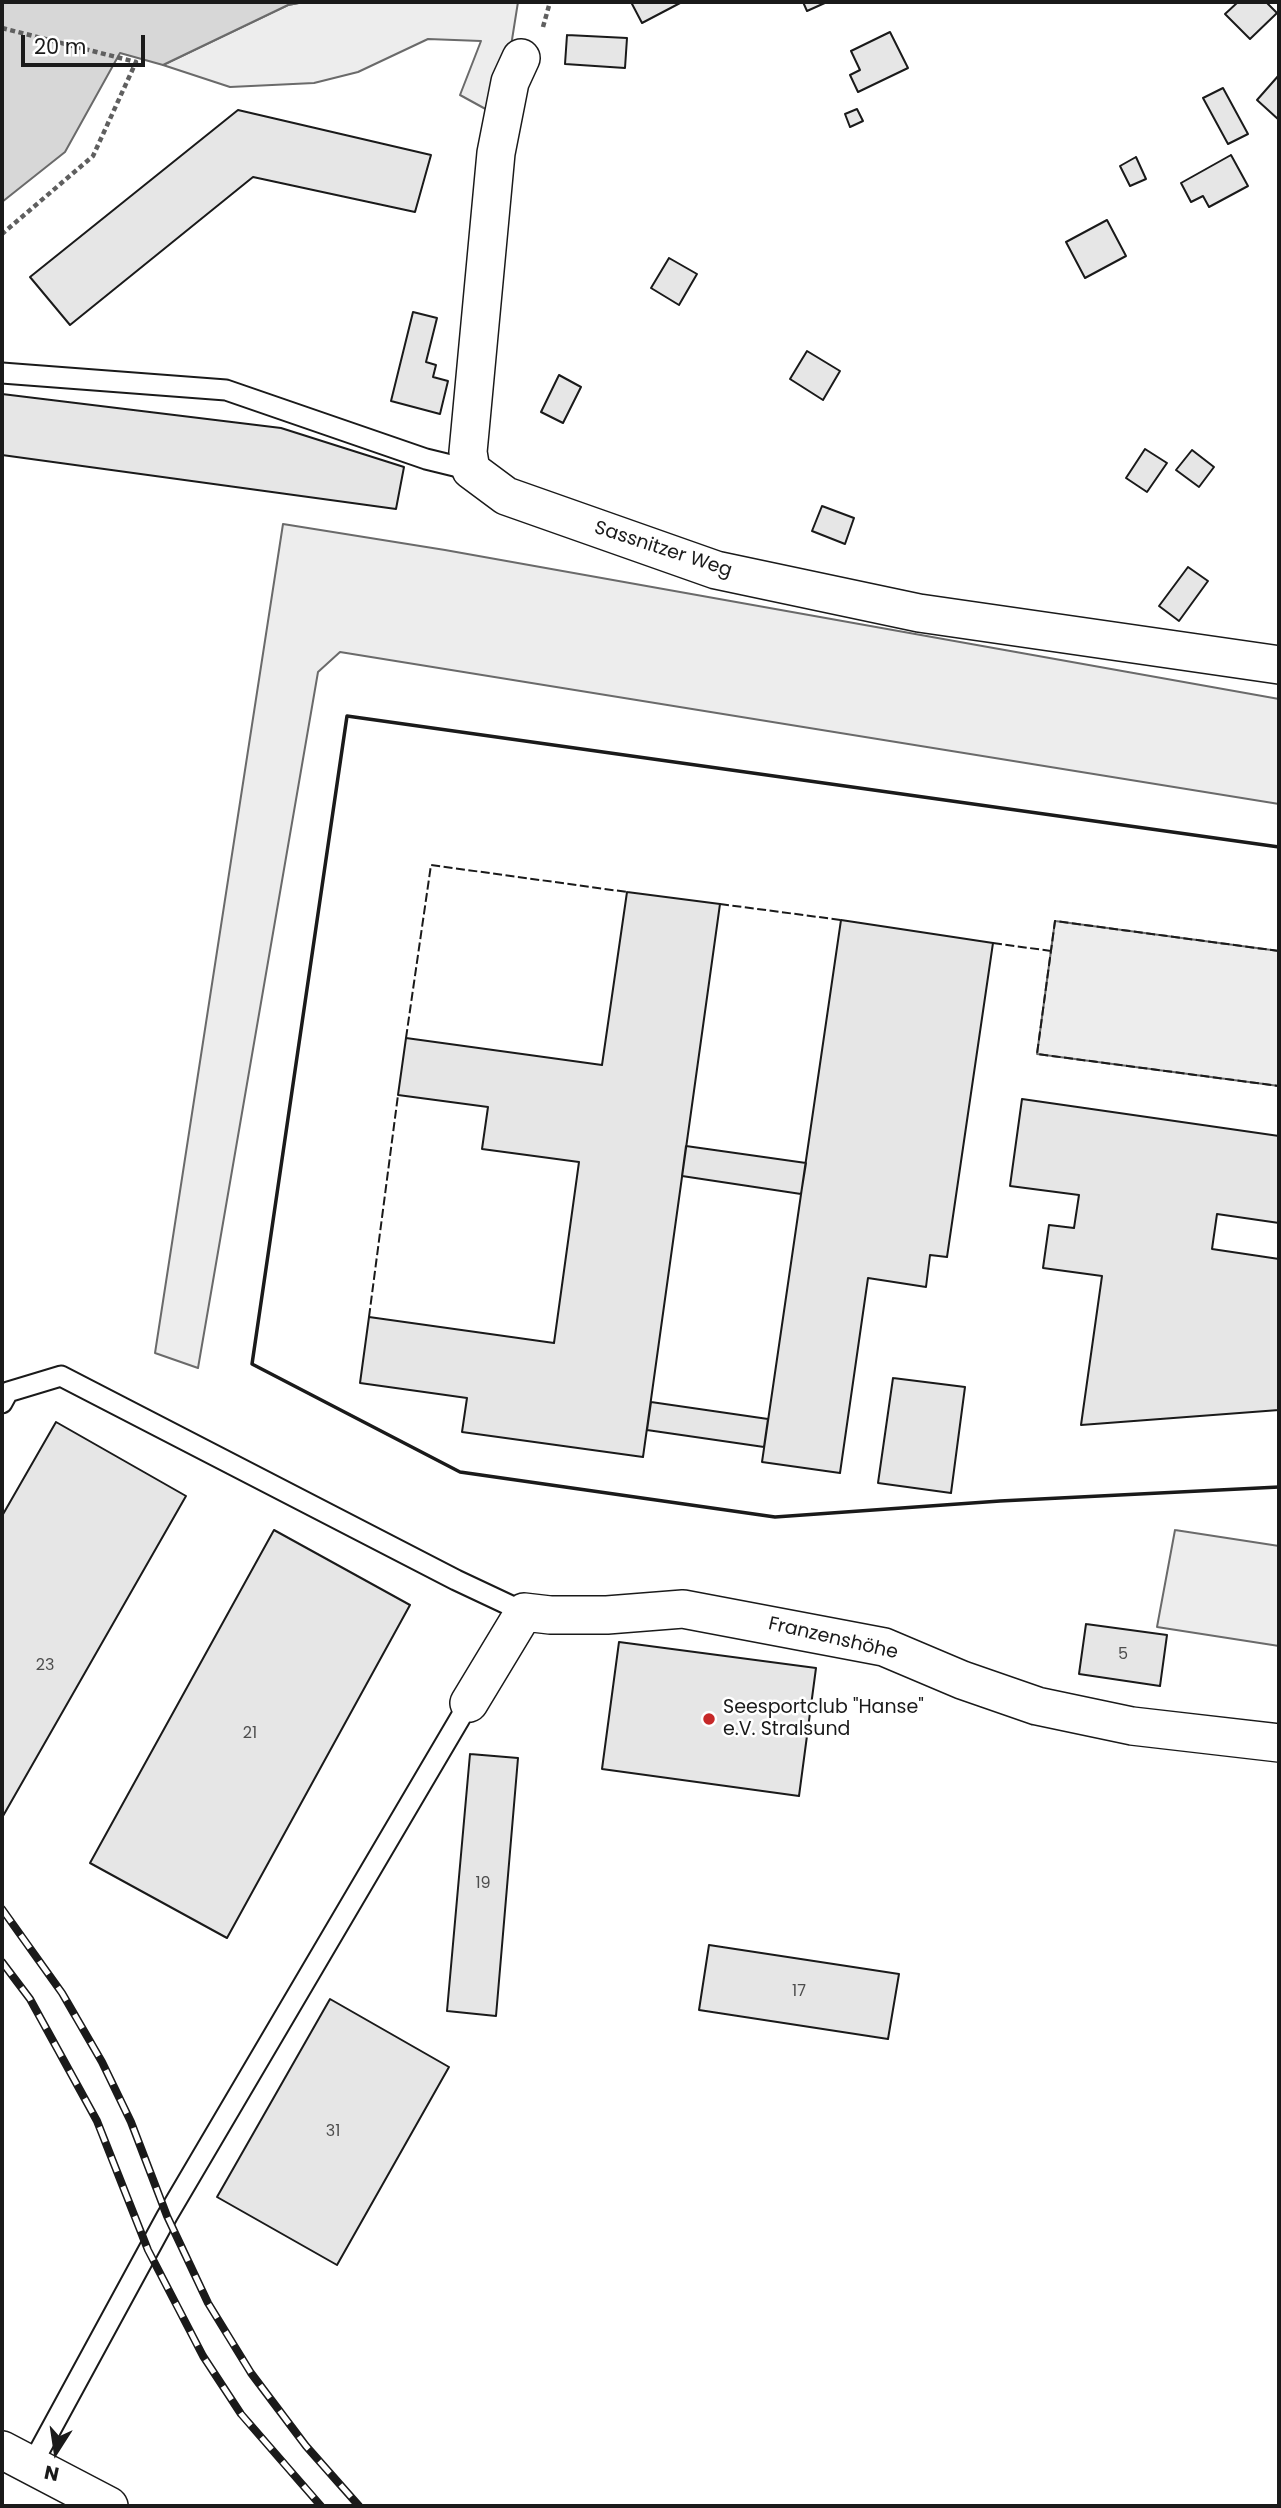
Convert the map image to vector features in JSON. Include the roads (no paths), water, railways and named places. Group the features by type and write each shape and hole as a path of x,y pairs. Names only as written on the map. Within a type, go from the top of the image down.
{"street":[{"path":"471,470 469,441 496,153 510,82 521,58"},
{"name":"Sassnitzer Weg","path":"471,470 506,496 716,570 919,613 1279,665"},
{"name":"Franzenshöhe","path":"524,1612 607,1615 683,1609 884,1647 962,1680 1037,1706 1132,1726 1279,1743"},
{"path":"469,1703 524,1612"},
{"path":"16,2458 109,2506"}],"lane":[{"path":"2,373 226,390 426,459 471,470"},
{"path":"2,1403 8,1392 61,1376 524,1612"},
{"path":"16,2458 167,2216 469,1703"}],"railway":[{"path":"2,1909 62,1993 102,2062 131,2122 167,2216 208,2303 251,2373 306,2446 359,2506"},
{"path":"2,1962 30,1999 97,2121 148,2250 203,2356 241,2414 321,2506"}],"place":[{"name":"Seesportclub \"Hanse\" e.V. Stralsund","path":"709,1719"}]}
